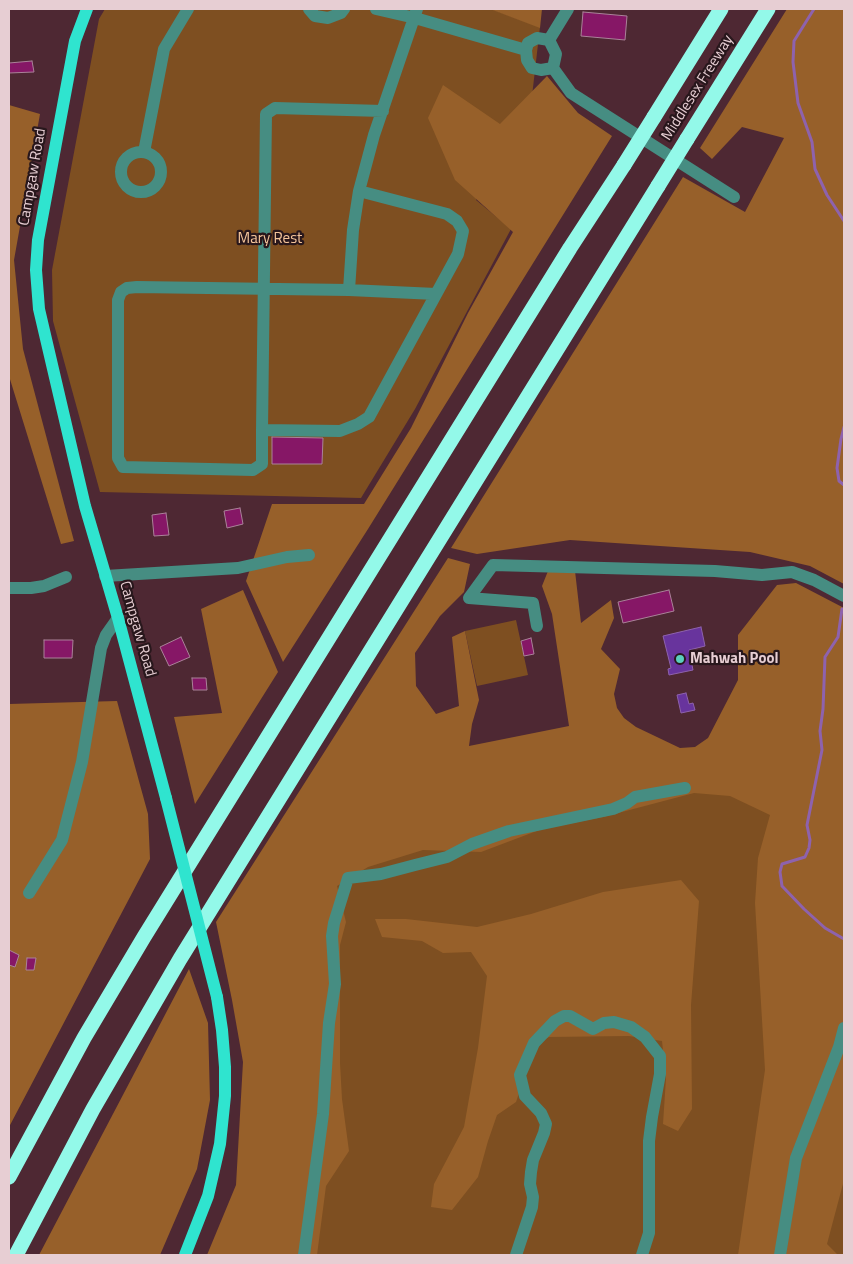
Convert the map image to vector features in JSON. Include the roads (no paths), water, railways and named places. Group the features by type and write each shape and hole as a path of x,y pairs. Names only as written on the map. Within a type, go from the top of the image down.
{"highway":[{"name":"Middlesex Freeway","path":"9,1177 84,1038 148,930 560,264 721,9"},
{"name":"Middlesex Freeway","path":"16,1255 97,1101 185,951 768,9"}],"main road":[{"name":"Campgaw Road","path":"87,9 75,41 38,240 36,270 39,309 85,506 118,618 217,997 225,1067 225,1096 220,1144 208,1196 185,1255"}],"street":[{"path":"144,152 164,48 188,9"},
{"path":"309,9 315,16 328,18 341,13 344,9"},
{"path":"376,9 416,13 526,50"},
{"path":"549,40 568,9"},
{"path":"349,290 353,230 359,191 383,110 416,13"},
{"path":"549,40 537,38 528,44 526,50 527,60 532,68 541,70 553,68"},
{"path":"549,40 556,54 553,68 571,93 734,197"},
{"path":"383,110 275,108 266,114 263,290 262,464 253,470 123,467 118,458 118,300 120,292 127,288 137,287 263,290 349,290 436,294"},
{"path":"262,430 340,431 358,424 368,417 458,254 463,231 457,221 447,214 359,191"},
{"path":"105,576 238,568 287,557 309,555"},
{"path":"537,626 533,603 469,598 493,565 715,571 762,575 792,572 814,580 844,596"},
{"path":"9,588 44,586 66,577"},
{"path":"29,893 62,840 82,762 101,648 106,635 118,618"},
{"path":"304,1255 323,1114 329,1023 335,984 332,936 334,923 348,878 380,874 415,865 447,856 472,844 509,831 613,809 627,804 635,797 685,788"},
{"path":"516,1255 532,1207 533,1197 530,1184 533,1160 546,1124 541,1113 525,1096 520,1076 537,1039 560,1018 570,1016 594,1029 604,1023 614,1022 634,1028 650,1042 660,1056 660,1074 652,1117 650,1141 649,1233 642,1255"},
{"path":"780,1255 796,1158 839,1048 844,1028"}],"waterway":[{"path":"814,9 794,41 793,62 798,103 812,142 815,169 827,195 844,221"},
{"path":"844,427 837,468 839,481 844,485"},
{"path":"842,609 838,637 825,657 823,709 820,731 822,750 807,825 810,840 809,848 805,857 782,864 780,872 782,886 825,928 844,939"}],"place":[{"name":"Mahwah Pool","path":"680,659"}],"park label":[{"name":"Mary Rest","path":"270,239"}]}
